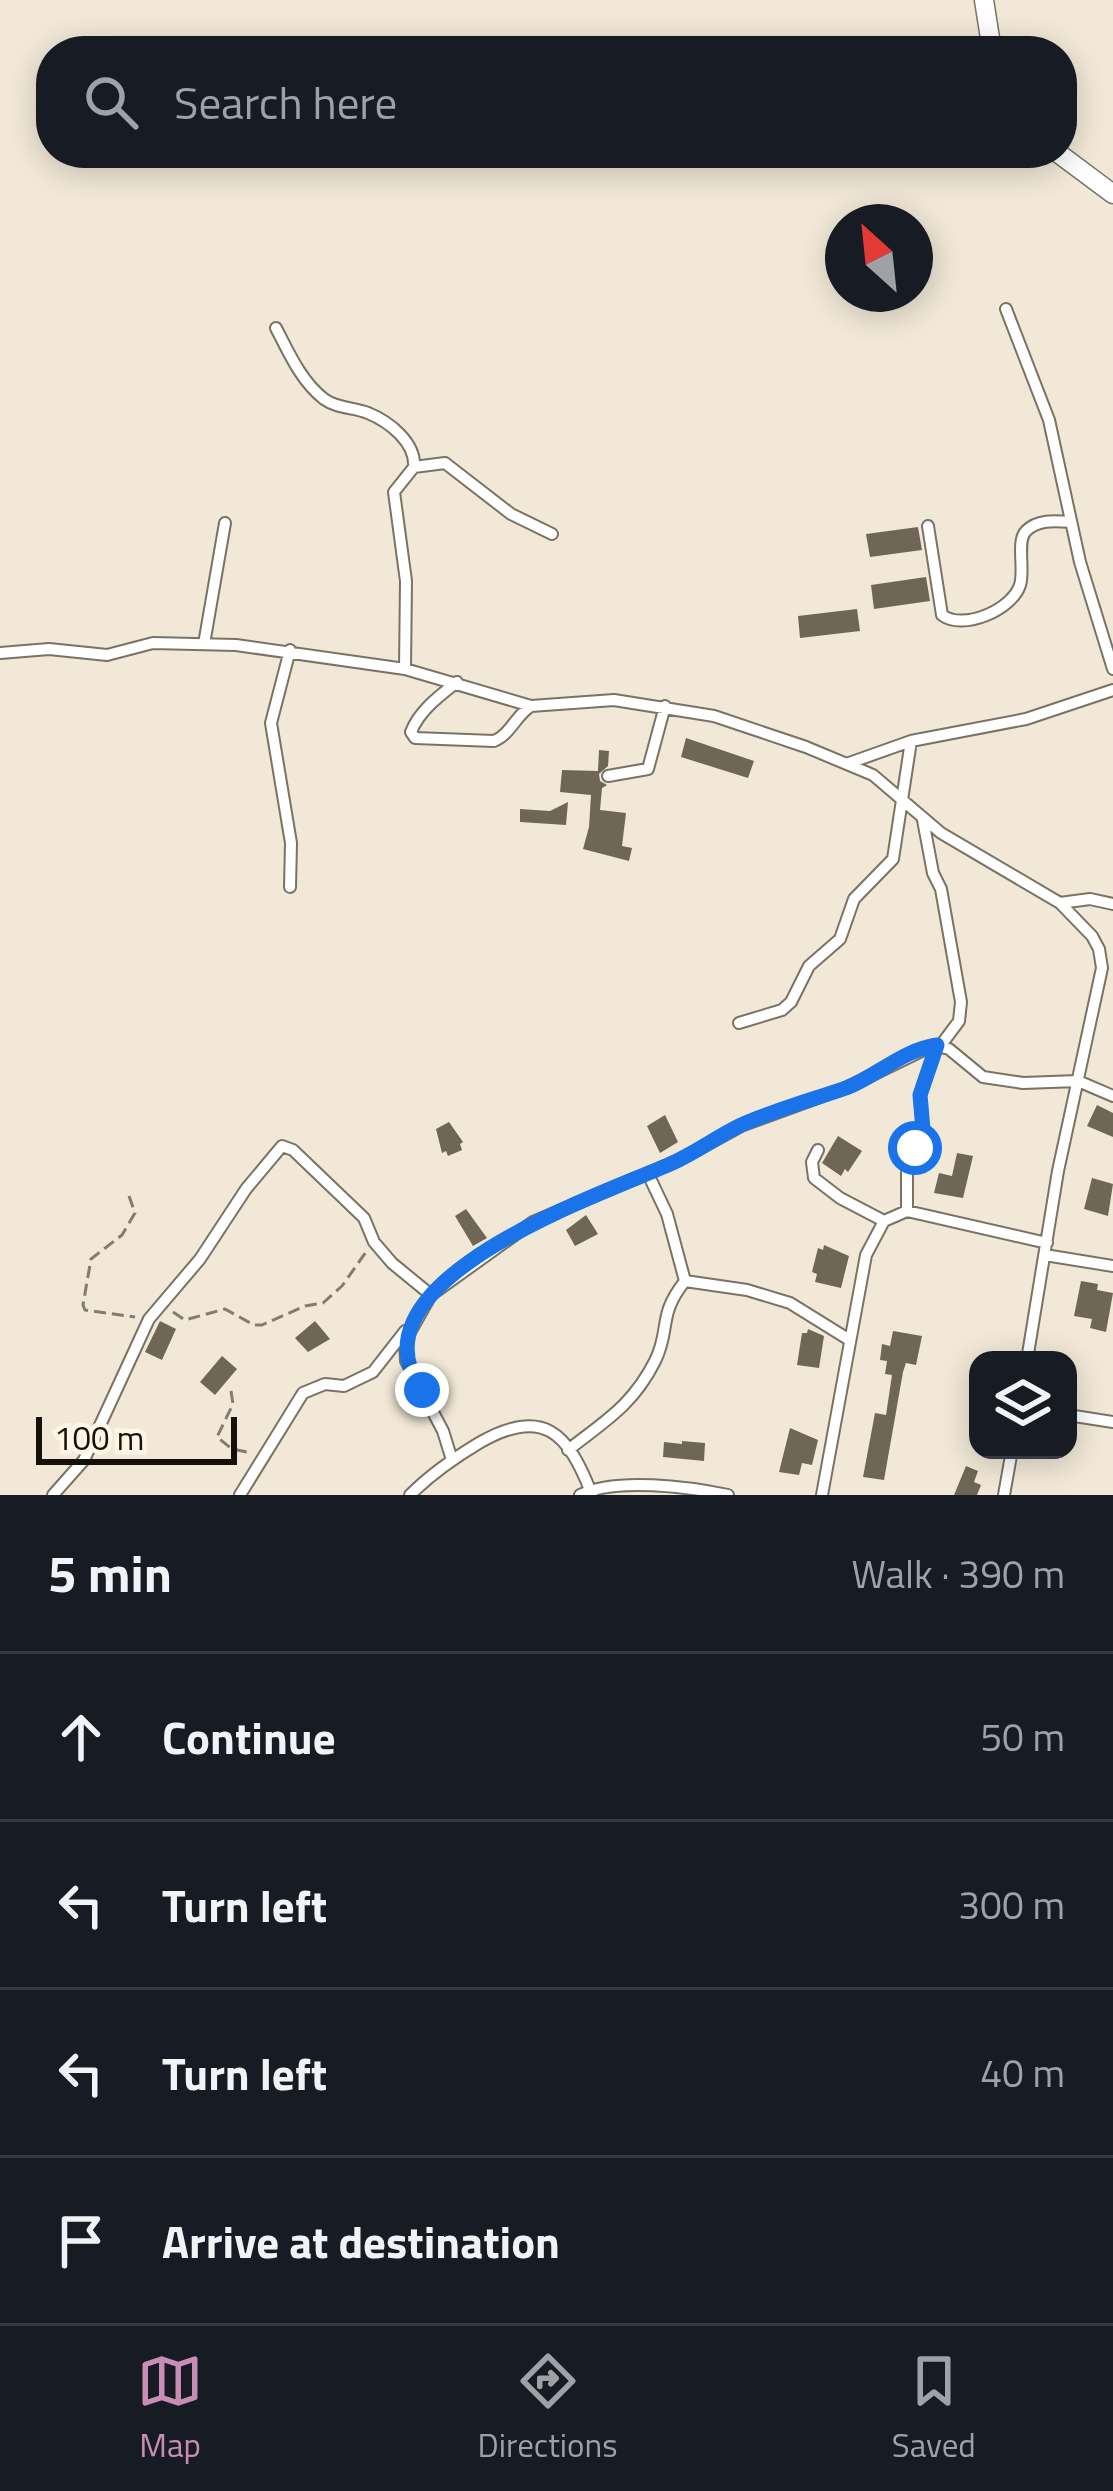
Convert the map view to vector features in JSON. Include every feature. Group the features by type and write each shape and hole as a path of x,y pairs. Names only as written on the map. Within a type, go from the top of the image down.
{"highway":[{"path":"984,0 990,36"},
{"path":"1077,167 1113,194"}],"street":[{"path":"1006,309 1039,386 1095,620 1113,669"},
{"path":"276,328 317,393 334,405 366,412 400,434 413,452 414,467 394,492 406,581 405,669"},
{"path":"414,467 445,464 511,514 552,534"},
{"path":"928,526 942,615 952,622 965,622 1010,601 1019,590 1025,531 1047,521 1071,522"},
{"path":"204,644 224,523"},
{"path":"0,653 49,649 107,655 153,643 290,650 405,669 531,706 614,700 714,716 873,776 923,820 1060,903 1100,949 1102,968 1029,1351"},
{"path":"290,650 271,723 291,843 290,887"},
{"path":"457,682 413,725 415,738 494,741 531,706"},
{"path":"849,764 911,741 1026,718 1112,691"},
{"path":"608,776 648,769 665,706"},
{"path":"739,1023 782,1010 791,1002 815,958 841,939 854,899 893,859 911,741"},
{"path":"907,1211 907,1171 923,1130 920,1095 939,1045 959,1021 961,1002 923,820"},
{"path":"1060,903 1090,899 1113,904"},
{"path":"240,1495 303,1393 325,1384 344,1386 373,1372 431,1295 533,1222 648,1174 741,1126 848,1087 922,1048 939,1045 983,1077 1000,1082 1078,1081 1113,1096"},
{"path":"52,1495 69,1489 149,1318 200,1259 246,1189 282,1146 293,1150 360,1214 374,1241 405,1276 431,1295"},
{"path":"818,1150 812,1162 814,1178 884,1221"},
{"path":"568,1450 624,1406 656,1358 665,1310 685,1281 667,1214 648,1174"},
{"path":"821,1495 866,1255 884,1221 907,1211 1113,1266"},
{"path":"685,1281 747,1289 790,1303 848,1339"},
{"path":"413,1322 405,1341 406,1361 443,1430 452,1460"},
{"path":"1077,1416 1113,1422"},
{"path":"410,1495 452,1460 509,1427 523,1424 544,1427 568,1450 588,1493 662,1486 728,1495"},
{"path":"1004,1495 1010,1459"}],"path":[{"path":"129,1196 135,1214 122,1234 91,1259 83,1305 96,1313 149,1318"},
{"path":"161,1303 185,1320 225,1309 262,1325 333,1296 374,1241"},
{"path":"231,1390 233,1404 217,1437 232,1449 264,1460"}],"building":[{"path":"918,527 922,550 870,557 866,534"},
{"path":"926,577 930,601 874,609 871,585"},
{"path":"857,609 860,631 800,638 798,616"},
{"path":"686,738 754,761 748,778 681,757"},
{"path":"599,750 609,751 608,766 599,774 607,785 602,788 600,810 626,813 622,846 632,848 629,861 583,849 591,795 560,792 562,770 598,771"},
{"path":"568,802 566,825 520,822 520,809 550,811"},
{"path":"1097,1105 1113,1113 1113,1137 1087,1126"},
{"path":"665,1115 678,1142 660,1153 647,1126"},
{"path":"449,1122 463,1142 462,1150 448,1156 442,1153 436,1129"},
{"path":"838,1136 862,1151 841,1176 822,1163"},
{"path":"957,1153 973,1156 963,1198 934,1193 939,1173 952,1176"},
{"path":"1092,1178 1113,1184 1108,1216 1084,1209"},
{"path":"466,1209 487,1238 473,1246 455,1216"},
{"path":"586,1215 598,1234 575,1246 566,1230"},
{"path":"824,1245 849,1256 841,1288 815,1282 817,1274 812,1272 818,1248 823,1250"},
{"path":"1081,1281 1113,1293 1106,1332 1090,1328 1092,1319 1074,1316"},
{"path":"160,1321 176,1329 162,1360 145,1352"},
{"path":"315,1321 330,1339 308,1352 295,1338"},
{"path":"808,1329 824,1336 819,1368 797,1365 802,1333"},
{"path":"893,1331 922,1336 916,1365 906,1363 903,1372 884,1480 863,1477 875,1413 886,1415 892,1375 885,1374 887,1361 880,1360 882,1344 890,1346"},
{"path":"222,1356 237,1369 215,1395 200,1382"},
{"path":"790,1428 818,1440 812,1465 802,1463 799,1475 779,1472"},
{"path":"664,1442 705,1443 704,1461 663,1457"},
{"path":"966,1466 978,1471 977,1495 954,1495"}],"route":[{"path":"422,1390 406,1361 405,1341 413,1322 431,1295 503,1239 680,1160 741,1126 848,1087 922,1048 937,1045 920,1095 923,1130 915,1148"}]}
